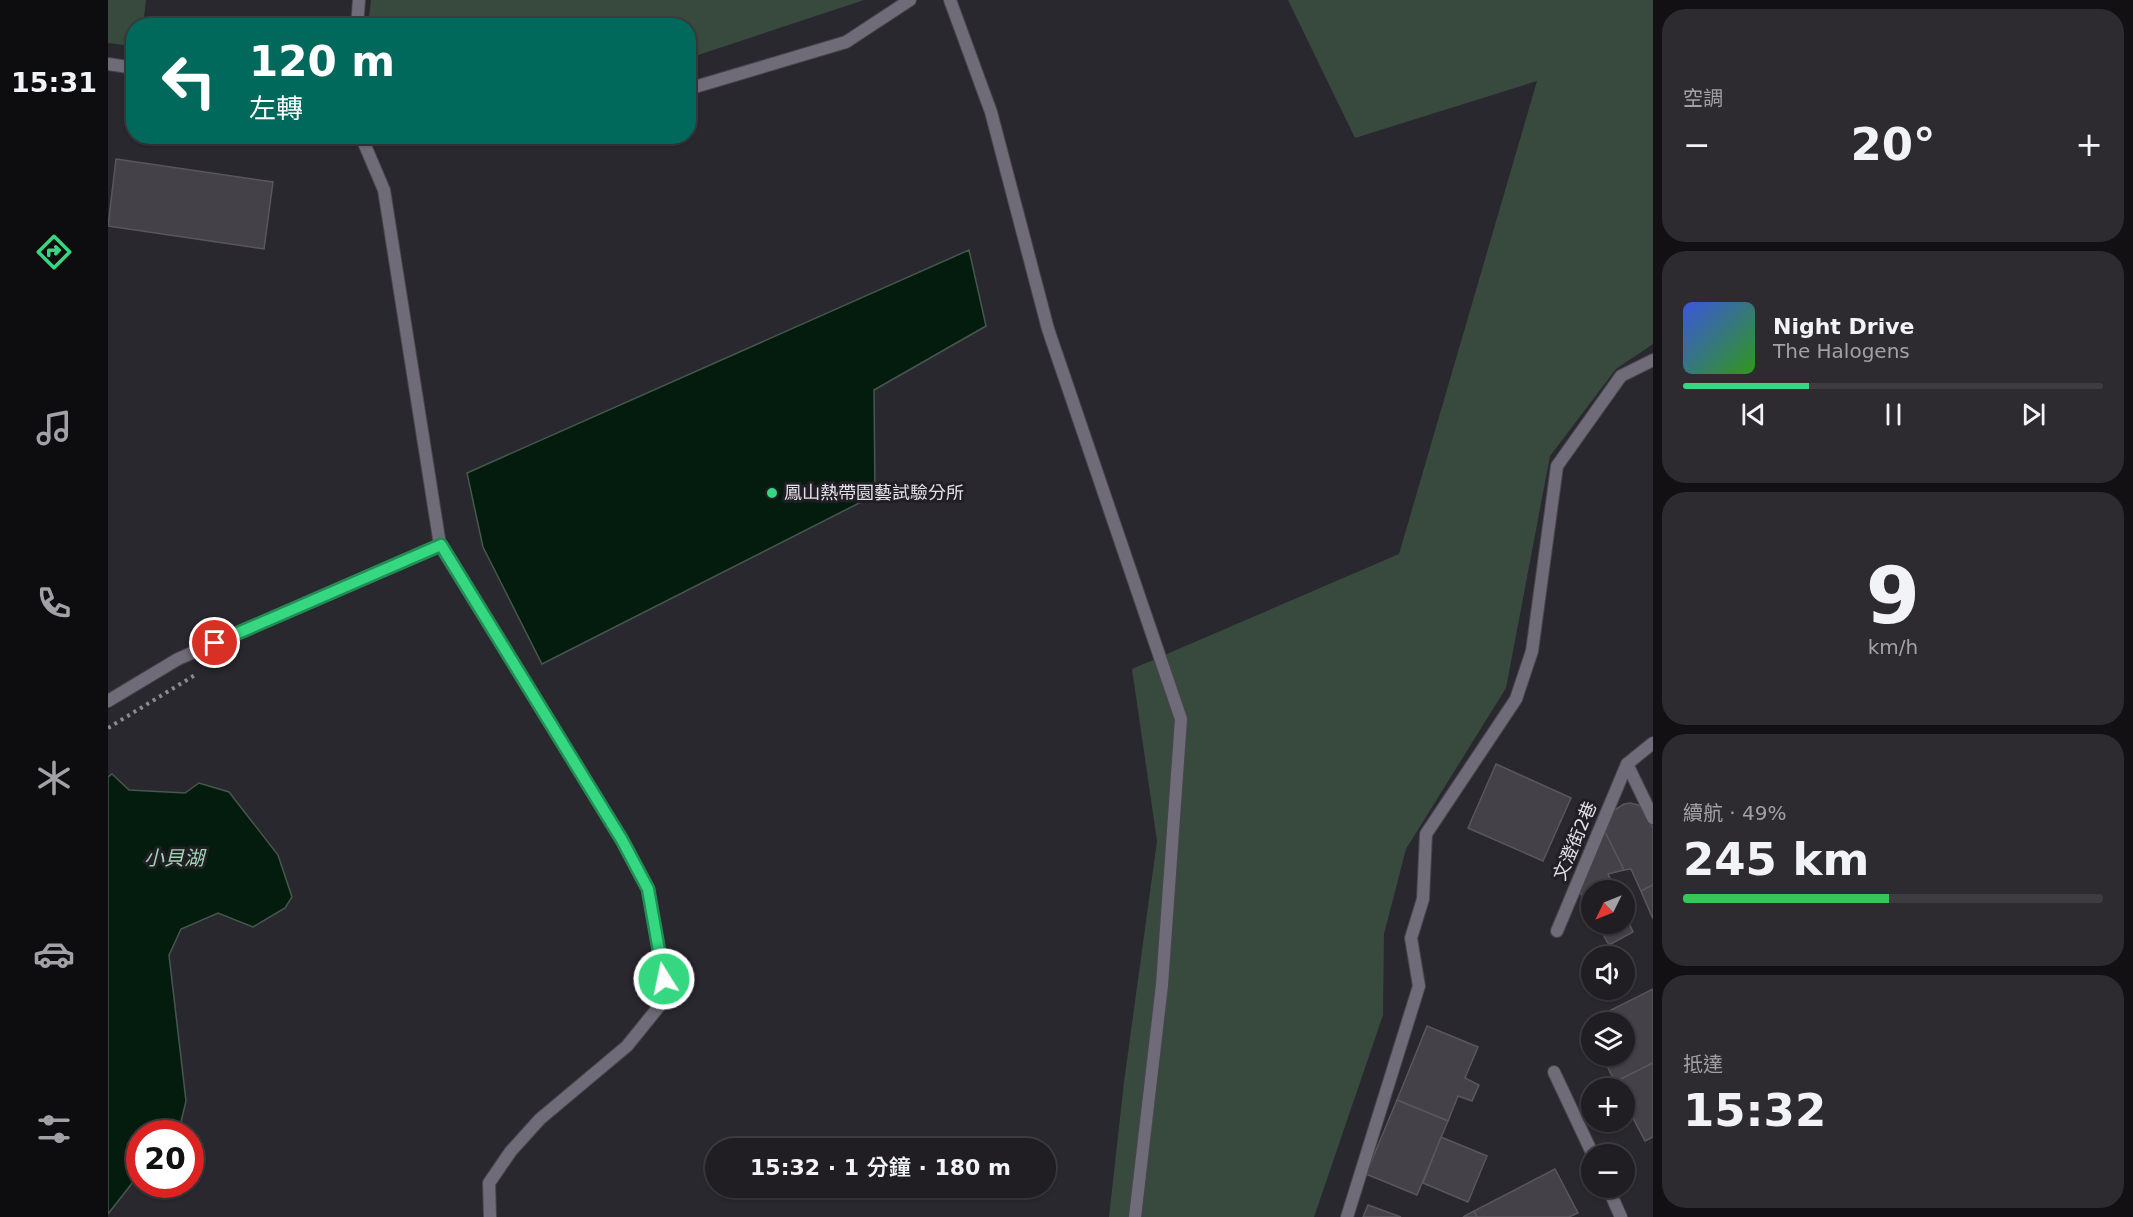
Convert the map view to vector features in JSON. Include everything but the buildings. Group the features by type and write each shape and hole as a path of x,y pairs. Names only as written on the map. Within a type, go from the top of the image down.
{"street":[{"path":"358,18 359,0"},
{"path":"696,87 846,42 910,0"},
{"path":"950,0 991,112 1048,329 1181,719 1162,985 1135,1217"},
{"path":"108,64 126,67"},
{"path":"364,144 384,190 441,545 622,840 648,889 664,979 661,1004 627,1046 540,1119 511,1151 489,1183 490,1217"},
{"path":"1347,1217 1419,986 1411,938 1423,899 1426,834 1516,699 1532,651 1546,562 1557,466 1622,376 1653,360"},
{"path":"108,701 178,659 441,545"},
{"path":"1653,743 1627,764 1653,818"},
{"name":"文澄街2巷","path":"1557,931 1627,764"},
{"path":"1554,1072 1588,1144"},
{"path":"1612,1198 1621,1217"}],"shaded area":[{"path":"108,0 146,0 144,18 126,18 126,45 108,43"},
{"path":"371,0 864,0 696,56 696,18 369,18"},
{"path":"1288,0 1653,0 1653,344 1616,369 1550,456 1506,688 1406,849 1384,934 1383,1015 1314,1217 1109,1217 1124,1082 1157,841 1132,669 1399,554 1537,81 1355,138"}],"water":[{"path":"969,250 986,326 874,390 875,495 542,664 483,547 467,473"},
{"name":"小貝湖","path":"112,774 129,790 185,793 199,783 229,792 278,855 292,897 285,908 253,927 218,913 181,929 169,955 186,1101 181,1120 126,1120 126,1191 108,1214 108,777"}],"place":[{"name":"鳳山熱帶園藝試驗分所","path":"772,493"}],"route":[{"path":"215,643 441,545 622,840 648,889 664,979"}]}
